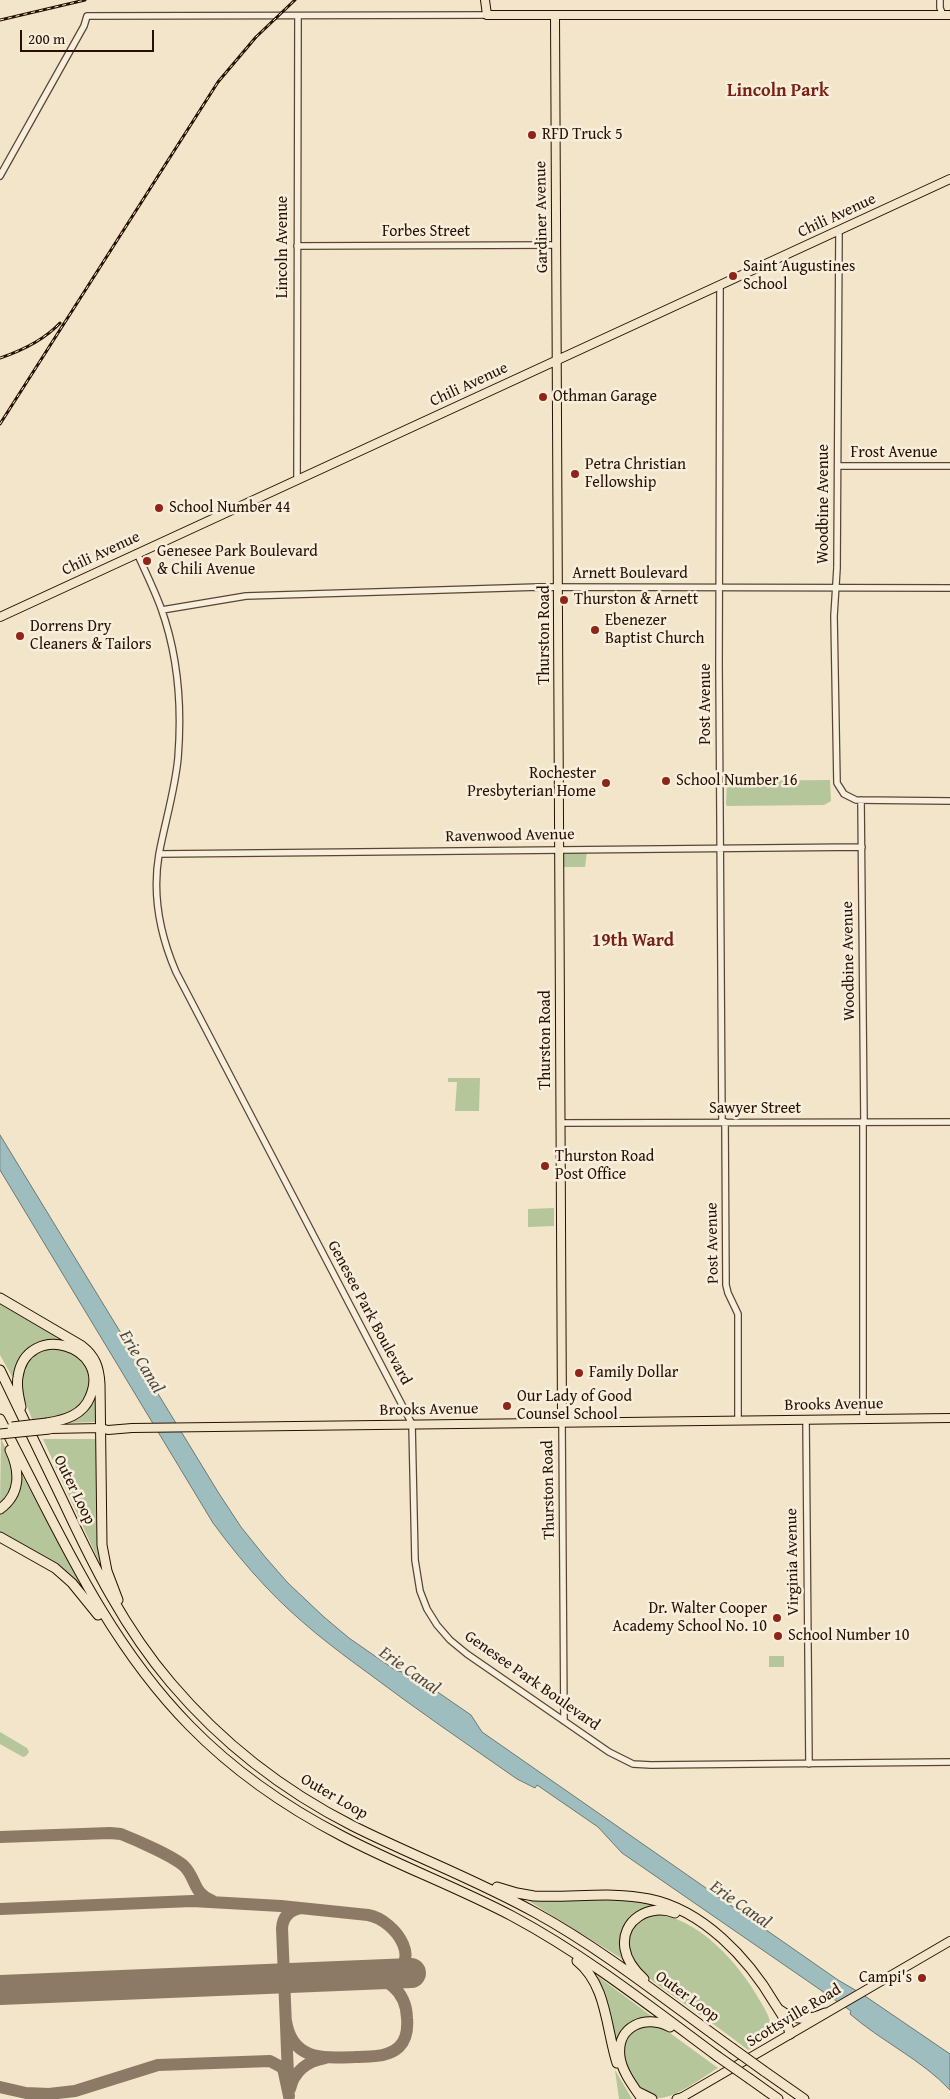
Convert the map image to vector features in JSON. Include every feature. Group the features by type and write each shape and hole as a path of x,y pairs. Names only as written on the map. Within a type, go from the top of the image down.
{"highway":[{"path":"0,1298 82,1346 94,1357 99,1376 102,1536 105,1564 115,1594 149,1656"},
{"path":"0,1434 48,1426 77,1414 88,1402 93,1389 92,1373 87,1360 73,1348 60,1344 47,1345 35,1350 22,1364 17,1383 24,1420"},
{"name":"Outer Loop","path":"0,1370 101,1580 122,1616 149,1656 169,1681 203,1717 239,1750 271,1776 311,1803 346,1823 500,1894 550,1921 598,1952 802,2098"},
{"path":"0,1509 13,1495 18,1476 17,1466 1,1424 48,1426"},
{"name":"Outer Loop","path":"1,1424 94,1597 133,1659 163,1697 202,1738 239,1771 279,1800 342,1837 496,1908 567,1949 778,2099"},
{"path":"0,1537 44,1560 63,1574 82,1594 133,1659"},
{"path":"426,1860 494,1886 523,1894 546,1896 633,1896 665,1903 699,1921 732,1948 756,1975 786,2023 790,2034"},
{"path":"678,2009 636,1971 628,1959 625,1949 625,1936 631,1924 642,1914 653,1909 678,1914 723,1946 748,1973 782,2027 790,2034"},
{"path":"567,1949 588,1971 596,1984 619,2071 636,2095 642,2099"},
{"path":"776,2006 787,2015 798,2018 810,2018 825,2013"},
{"path":"636,2095 622,2064 620,2052 625,2034 633,2026 641,2022 652,2020 663,2023 717,2056"},
{"path":"636,2095 652,2099"}],"main road":[{"path":"485,0 487,15 946,15"},
{"name":"Gardiner Avenue","path":"555,15 558,359"},
{"name":"Chili Avenue","path":"0,617 297,478 950,179"},
{"name":"Thurston Road","path":"558,359 562,1422"},
{"name":"Brooks Avenue","path":"48,1426 101,1428 108,1430 119,1428 950,1418"},
{"name":"Scottsville Road","path":"679,2099 950,1941"}],"street":[{"path":"940,0 940,8 946,15"},
{"path":"0,176 84,26 87,16 487,15"},
{"name":"Lincoln Avenue","path":"297,478 298,16"},
{"name":"Woodbine Avenue","path":"839,231 838,466 834,616 836,778 838,787 846,795 853,799 861,800 864,1122 863,1419"},
{"name":"Forbes Street","path":"297,246 556,245"},
{"name":"Post Avenue","path":"720,285 720,848 726,1285 738,1314 738,1420"},
{"name":"Frost Avenue","path":"838,466 950,466"},
{"name":"Genesee Park Boulevard","path":"137,553 162,610 175,665 179,725 176,775 159,854 156,887 158,916 166,946 176,972 412,1424 416,1566 420,1591 427,1610 437,1625 459,1647 564,1721 618,1757 641,1765 950,1762"},
{"name":"Arnett Boulevard","path":"162,610 246,596 559,588 950,588"},
{"path":"861,800 950,801"},
{"name":"Ravenwood Avenue","path":"159,854 862,847"},
{"name":"Sawyer Street","path":"560,1123 950,1122"},
{"name":"Virginia Avenue","path":"806,1419 809,1764"},
{"name":"Thurston Road","path":"562,1422 564,1721"}],"green space":[{"path":"830,780 831,801 824,805 727,806 726,804 727,781"},
{"path":"587,851 585,867 562,866 564,852"},
{"path":"448,1078 480,1078 479,1111 455,1111 457,1082 448,1082"},
{"path":"554,1208 554,1226 528,1227 528,1209"},
{"path":"0,1302 63,1339 63,1342 43,1343 14,1380 0,1355"},
{"path":"46,1348 64,1348 75,1354 87,1370 89,1390 86,1399 80,1407 71,1413 52,1418 32,1419 20,1388 25,1363 30,1357"},
{"path":"93,1394 97,1395 97,1422 64,1423"},
{"path":"1,1439 9,1457 14,1476 11,1491 0,1505"},
{"path":"43,1439 96,1439 99,1548 103,1565 101,1566"},
{"path":"22,1475 84,1591 49,1559 0,1534 0,1512 19,1476"},
{"path":"769,1656 784,1656 784,1667 769,1667"},
{"path":"0,1732 27,1748 29,1752 26,1756 23,1757 0,1744"},
{"path":"524,1898 626,1898 660,1906 647,1907 635,1913 624,1960"},
{"path":"653,1913 670,1917 702,1933 741,1972 763,2006 769,2020 768,2034 760,2043 748,2050 643,1973 631,1955 629,1940 640,1922"},
{"path":"592,1972 654,2018 642,2019 617,2049"},
{"path":"645,2025 663,2028 718,2068 667,2097 660,2098 646,2092 639,2086 628,2070 623,2053 625,2042 629,2036"},
{"path":"615,2070 632,2099 619,2099"}],"water":[{"path":"0,1135 218,1492 241,1527 288,1583 349,1638 395,1670 413,1675 471,1715 482,1732 838,1980 862,1994 950,2054 950,2090 927,2069 862,2024 850,2014 851,2011 622,1853 598,1827 537,1785 535,1788 517,1779 386,1687 315,1633 278,1599 245,1564 213,1523 0,1170"}],"taxiway":[{"path":"0,1837 121,1834 154,1848 179,1862 188,1871 201,1894 213,1901"},
{"path":"0,1909 192,1901 281,1906 368,1915 389,1925 403,1944 404,1963 397,1970 384,1974"},
{"path":"288,2075 282,1928 287,1915 293,1910 301,1908"},
{"path":"286,2021 289,2034 295,2044 302,2050 321,2057 372,2056 384,2055 394,2051 404,2041 407,2030 406,2008 403,2000 393,1986 386,1982 378,1978 359,1975"},
{"path":"290,2089 298,2072 308,2064 325,2058"},
{"path":"0,2087 26,2093 49,2094 75,2091 158,2065 270,2061 283,2068 289,2096"}],"runway":[{"path":"0,1990 411,1973"}],"railway":[{"path":"0,20 85,0"},
{"path":"0,424 218,82 256,37 295,0"},
{"path":"0,358 32,344 60,323"}],"place":[{"name":"RFD Truck 5","path":"532,135"},
{"name":"Saint Augustines School","path":"733,276"},
{"name":"Othman Garage","path":"543,397"},
{"name":"Petra Christian Fellowship","path":"575,474"},
{"name":"School Number 44","path":"159,508"},
{"name":"Genesee Park Boulevard & Chili Avenue","path":"147,561"},
{"name":"Thurston & Arnett","path":"564,600"},
{"name":"Ebenezer Baptist Church","path":"595,630"},
{"name":"Dorrens Dry Cleaners & Tailors","path":"20,636"},
{"name":"School Number 16","path":"666,781"},
{"name":"Rochester Presbyterian Home","path":"606,783"},
{"name":"Thurston Road Post Office","path":"545,1166"},
{"name":"Family Dollar","path":"579,1373"},
{"name":"Our Lady of Good Counsel School","path":"507,1406"},
{"name":"Dr. Walter Cooper Academy School No. 10","path":"777,1618"},
{"name":"School Number 10","path":"778,1636"},
{"name":"Campi's","path":"922,1978"}],"district":[{"name":"Lincoln Park","path":"778,91"},
{"name":"19th Ward","path":"633,941"}],"water label":[{"name":"Erie Canal","path":"141,1362"},
{"name":"Erie Canal","path":"409,1671"},
{"name":"Erie Canal","path":"740,1905"}]}
